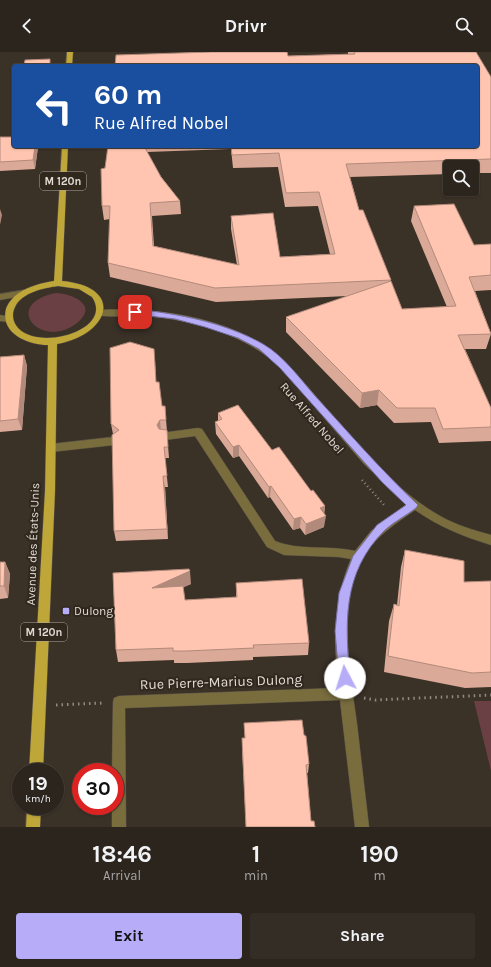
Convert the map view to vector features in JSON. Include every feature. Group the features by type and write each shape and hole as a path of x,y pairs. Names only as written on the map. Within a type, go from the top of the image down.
{"main road":[{"path":"69,64 70,52"},
{"name":"M 120n","path":"58,283 65,148"},
{"path":"58,283 79,286 95,294 100,303 100,313 96,321 78,335 53,341 27,338 11,327 4,318 15,301 24,293 34,288 58,283"},
{"name":"Avenue des États-Unis","path":"37,763 51,448 53,341"},
{"path":"33,827 34,815"}],"street":[{"path":"0,297 24,293"},
{"name":"Rue Alfred Nobel","path":"100,313 148,312 175,316 241,336 261,347 283,366 385,479 413,505 446,525 479,538 491,540"},
{"path":"165,436 198,432 271,544 284,550 339,552 358,556"},
{"path":"51,448 114,441"},
{"path":"362,827 346,694 341,631 344,593 358,556 381,528 413,505"},
{"name":"Rue Pierre-Marius Dulong","path":"119,702 346,694"},
{"path":"119,702 120,827"}],"path":[{"path":"360,476 396,518"},
{"path":"346,694 375,700 491,695"},
{"path":"40,705 119,702"}],"shaded area":[{"path":"56,293 76,298 81,302 85,306 83,317 77,323 63,330 51,332 40,329 32,323 29,315 31,306 39,299"},
{"path":"474,701 491,701 491,771"}],"building":[{"path":"211,52 287,52 288,56 355,54 354,52 476,52 491,77 491,159 346,164 359,210 363,210 391,280 215,288 108,263 110,206 102,206 101,169 105,168 108,148 145,148 161,177 180,201 150,203 153,246 239,265 231,216 273,213 280,257 335,254 319,192 286,193 279,153 232,155 231,148 479,148 479,64 115,64 116,55"},
{"path":"50,59 50,64 24,64 25,60"},
{"path":"0,137 12,137 12,148 35,148 33,160 0,162"},
{"path":"454,204 474,245 491,244 491,275 469,277 491,334 458,335 491,408 491,427 443,429 435,408 397,408 379,390 362,393 286,317 391,281 402,309 456,306 414,206"},
{"path":"130,342 154,349 156,382 159,382 162,406 165,406 166,420 160,420 157,425 159,429 167,430 168,447 164,447 167,476 163,476 167,529 114,531 112,435 119,430 111,424 110,348"},
{"path":"24,355 18,419 0,421 0,357"},
{"path":"238,405 272,450 279,447 311,491 313,490 325,506 320,508 326,516 306,524 301,517 294,519 271,486 269,487 239,445 233,447 215,422 222,419 218,413"},
{"path":"405,550 464,561 464,582 491,581 491,672 472,673 388,656 394,604 399,606"},
{"path":"0,562 5,562 4,586 0,586"},
{"path":"189,569 190,571 152,588 183,586 185,600 237,597 236,583 302,579 309,643 253,645 254,648 186,651 173,651 173,648 116,650 113,573"},
{"path":"302,720 304,735 306,736 309,764 306,765 311,821 314,821 315,827 246,827 242,738 245,738 244,723"}],"place":[{"name":"Dulong","path":"66,611"}],"route":[{"path":"135,312 148,312 175,316 208,325 241,336 261,347 283,366 385,479 413,505 381,528 358,556 344,593 341,631 345,678"}]}
